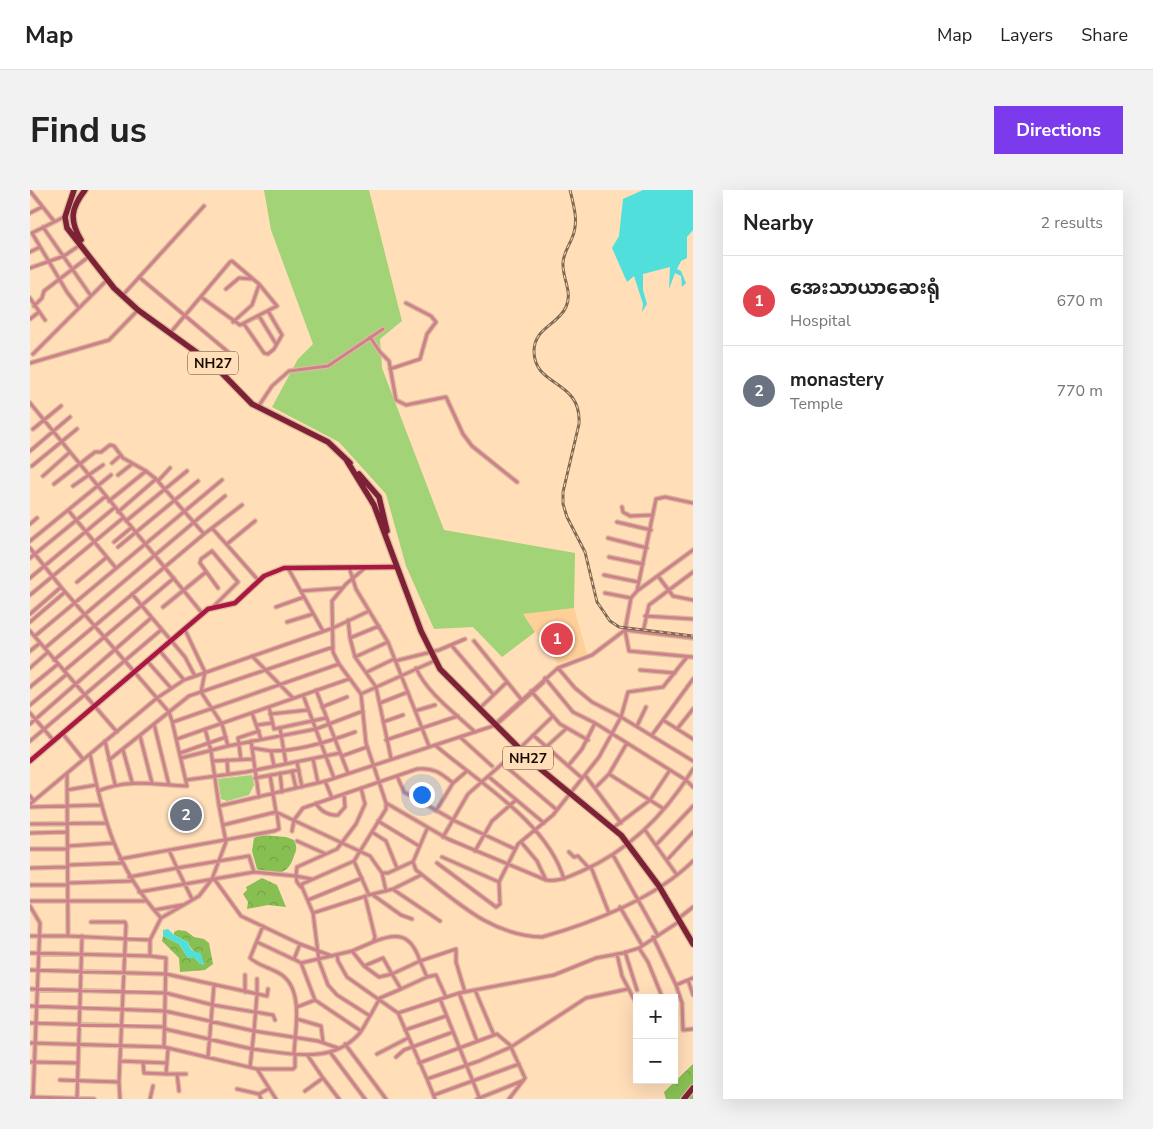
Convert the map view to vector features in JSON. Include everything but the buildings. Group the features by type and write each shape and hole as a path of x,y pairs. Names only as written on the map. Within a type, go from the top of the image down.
{"highway":[{"path":"65,216 74,190"},
{"name":"NH27","path":"85,190 78,199 73,212 73,225 88,255"},
{"name":"NH27","path":"65,216 67,228 122,296 138,310 171,332 214,365 258,408 328,442 379,497 396,567 434,661 519,749 613,828 628,843 659,886 693,944"},
{"path":"684,1099 693,1088"}],"main road":[{"path":"30,761 203,614 212,608 235,603 274,571 288,568 396,567"}],"street":[{"path":"30,190 54,221"},
{"path":"122,296 204,206"},
{"path":"30,213 42,207"},
{"path":"65,216 31,233 59,280 79,308"},
{"path":"42,227 91,296"},
{"path":"30,268 64,256 81,244"},
{"path":"30,252 40,247"},
{"path":"34,306 42,298 44,291 88,255"},
{"path":"171,332 201,297 232,262 259,284 277,306 244,324 233,322 201,297"},
{"path":"139,277 233,356"},
{"path":"226,289 236,279 253,279"},
{"path":"33,354 108,280"},
{"path":"233,322 252,305 259,284"},
{"path":"30,298 45,320"},
{"path":"390,369 420,359 427,334 436,322 431,316 406,303"},
{"path":"30,363 109,340 138,310"},
{"path":"244,324 264,353 271,352 282,335 268,311"},
{"path":"30,319 39,312"},
{"path":"259,316 276,344"},
{"path":"258,408 272,386 289,371 328,366 383,329"},
{"path":"370,337 389,361 396,400 406,405 446,397 463,434 472,446 517,482"},
{"path":"30,403 98,485 114,508 203,614"},
{"path":"33,429 61,406"},
{"path":"30,451 70,416"},
{"path":"32,466 77,429"},
{"path":"54,484 80,463 110,445 114,446 132,464 146,471 157,480 204,534"},
{"path":"43,476 70,452"},
{"path":"112,463 121,455"},
{"path":"73,486 103,464"},
{"path":"118,475 132,464"},
{"path":"118,512 170,468"},
{"path":"109,501 146,471"},
{"path":"30,595 94,542 166,490 187,471"},
{"path":"30,541 111,475"},
{"path":"35,636 222,480"},
{"path":"118,547 198,481"},
{"path":"30,558 106,496"},
{"path":"45,648 225,496"},
{"path":"636,591 658,498 693,503"},
{"path":"54,660 204,534 242,506"},
{"path":"622,507 623,512 630,516 653,515"},
{"path":"30,578 114,508"},
{"path":"68,510 116,568"},
{"path":"30,524 37,518"},
{"path":"227,544 255,521"},
{"path":"617,522 651,530"},
{"path":"114,542 131,528"},
{"path":"212,528 259,582"},
{"path":"608,538 647,548"},
{"path":"30,548 54,576 61,588 85,613 169,712 173,722 187,786 132,782 115,784 98,791"},
{"path":"693,550 636,591 631,598 625,630 629,651 693,658"},
{"path":"212,608 238,582 214,551 200,560 218,588"},
{"path":"77,582 107,557"},
{"path":"609,557 643,564"},
{"path":"349,567 368,611 388,642 428,746"},
{"path":"366,567 342,588 332,601 333,647 339,664 361,694 368,748 386,803 427,829 508,865 555,882 613,855 645,830 664,809 693,769"},
{"path":"288,568 323,631"},
{"path":"163,607 206,572"},
{"path":"643,632 649,605 693,572"},
{"path":"604,575 638,582"},
{"path":"658,576 678,598 693,600"},
{"path":"30,706 105,636 174,578"},
{"path":"30,614 61,588"},
{"path":"300,591 342,588"},
{"path":"30,622 65,592"},
{"path":"605,593 631,598"},
{"path":"132,594 185,657 195,676"},
{"path":"276,607 304,597"},
{"path":"30,805 157,698 184,680 333,628 368,611"},
{"path":"287,622 313,614"},
{"path":"646,616 693,619"},
{"path":"30,724 151,618"},
{"path":"348,620 355,657 376,687 391,758"},
{"path":"350,638 378,626"},
{"path":"30,741 161,630"},
{"path":"185,630 205,672 201,692 222,724 228,746"},
{"path":"219,806 325,781 495,725 558,668 592,655 625,630 693,638"},
{"path":"30,631 84,696 117,732"},
{"path":"367,672 395,660 452,646 465,639"},
{"path":"474,641 521,699"},
{"path":"30,651 40,642"},
{"path":"355,657 388,642"},
{"path":"452,646 493,694"},
{"path":"109,760 189,696 333,647"},
{"path":"160,651 184,680"},
{"path":"30,668 48,652"},
{"path":"252,656 293,698"},
{"path":"436,863 496,907 500,904 499,882 515,849 557,810 599,757 621,717 628,692 663,687 687,657"},
{"path":"361,694 434,661"},
{"path":"148,662 171,688"},
{"path":"30,687 58,664"},
{"path":"173,722 339,664"},
{"path":"416,668 420,677 474,732"},
{"path":"558,668 583,695 693,761"},
{"path":"640,670 676,673"},
{"path":"545,678 572,712 595,723 628,743 686,780 693,787"},
{"path":"177,739 349,679"},
{"path":"652,735 693,680"},
{"path":"480,708 506,682"},
{"path":"316,690 348,773"},
{"path":"380,703 408,692"},
{"path":"495,725 521,699 531,692"},
{"path":"531,692 552,716 566,728 588,740"},
{"path":"303,695 334,778"},
{"path":"322,707 347,697"},
{"path":"415,711 435,705"},
{"path":"269,707 274,728 326,718"},
{"path":"637,726 646,707"},
{"path":"677,729 693,709"},
{"path":"270,714 308,710"},
{"path":"181,758 251,741 329,726 363,710"},
{"path":"30,713 54,741"},
{"path":"252,713 261,739"},
{"path":"383,722 403,716"},
{"path":"386,740 458,716"},
{"path":"443,837 463,800 552,716"},
{"path":"663,720 693,738"},
{"path":"257,725 272,723"},
{"path":"568,766 588,740 595,723"},
{"path":"154,724 169,785"},
{"path":"280,728 286,764"},
{"path":"546,747 566,728"},
{"path":"150,956 150,940 161,918 192,900 214,880 226,842 206,730"},
{"path":"241,760 238,737 259,731"},
{"path":"252,748 284,751 321,743 355,732"},
{"path":"63,734 83,759"},
{"path":"533,735 596,788 621,823"},
{"path":"140,736 152,784"},
{"path":"460,736 492,766"},
{"path":"180,753 226,737"},
{"path":"105,741 115,784"},
{"path":"251,741 259,798"},
{"path":"596,788 609,774 628,743"},
{"path":"434,744 510,805 548,845 559,863 564,879"},
{"path":"186,780 341,755 368,748"},
{"path":"122,750 132,782"},
{"path":"270,751 274,766"},
{"path":"90,754 96,785 113,843 131,881 145,901 161,918"},
{"path":"213,761 253,759"},
{"path":"313,759 318,783"},
{"path":"226,760 228,774"},
{"path":"297,762 302,787"},
{"path":"503,764 557,810"},
{"path":"292,831 294,820 302,808 397,776 428,768 438,771 453,782"},
{"path":"256,778 299,770"},
{"path":"613,828 650,800 670,770"},
{"path":"292,771 296,788"},
{"path":"436,811 453,782 467,771"},
{"path":"67,773 68,936"},
{"path":"280,773 282,792"},
{"path":"609,774 664,809"},
{"path":"120,859 226,842 278,830 280,826 271,795 270,775"},
{"path":"397,776 404,792 452,820 515,849"},
{"path":"488,776 544,823"},
{"path":"325,781 332,798"},
{"path":"67,790 96,785"},
{"path":"361,788 365,802 356,824 337,849 297,867 296,876 297,882 302,887 314,913 319,961 325,980 337,995 370,1016"},
{"path":"316,803 318,807 329,815 338,815 345,807 344,794"},
{"path":"30,796 34,801"},
{"path":"475,851 492,821 516,800"},
{"path":"302,887 302,884 312,879 354,861 372,832 386,803"},
{"path":"30,805 102,805"},
{"path":"656,845 693,806"},
{"path":"223,825 277,812 370,856 382,873 386,891"},
{"path":"378,821 419,846"},
{"path":"30,824 107,823"},
{"path":"427,829 413,862 416,870 487,924 533,937 542,937 577,927 620,908 678,875 693,861"},
{"path":"645,830 678,875"},
{"path":"30,833 68,832"},
{"path":"372,832 390,846 397,868"},
{"path":"667,860 693,832"},
{"path":"297,841 327,854"},
{"path":"521,842 537,861 546,880"},
{"path":"30,850 113,843"},
{"path":"169,850 192,900"},
{"path":"569,852 574,857 578,856 590,867 609,913"},
{"path":"613,855 655,935 676,985 682,1003 683,1030 693,1029"},
{"path":"129,877 249,856 254,872"},
{"path":"442,857 499,882"},
{"path":"354,861 369,895 375,937 373,942"},
{"path":"382,873 413,862"},
{"path":"30,868 122,863"},
{"path":"139,892 254,872 306,876 312,879"},
{"path":"314,913 394,889 421,875"},
{"path":"308,900 362,878"},
{"path":"214,880 241,916 300,944 332,956"},
{"path":"30,885 131,881"},
{"path":"394,889 440,921"},
{"path":"369,895 401,915 412,919"},
{"path":"30,901 145,901"},
{"path":"153,910 184,904"},
{"path":"30,906 40,921 35,1043 32,1062 32,1097 94,1099"},
{"path":"398,1013 459,993 554,975 596,958 625,952 640,946 680,920 693,907"},
{"path":"620,908 640,946 661,994"},
{"path":"91,922 125,922 120,1099"},
{"path":"30,1043 122,1044 166,1048 257,1069 293,1069 295,1067 294,1036 297,1007 288,980 250,958 263,926"},
{"path":"300,964 319,961 352,951 388,936 396,935 403,937 416,949 427,977"},
{"path":"30,936 82,936 150,940"},
{"path":"77,1098 82,936"},
{"path":"257,942 294,959 300,964 315,1000 361,1031"},
{"path":"294,959 300,944"},
{"path":"352,951 364,966 380,977 456,949 456,962 465,992"},
{"path":"625,952 637,990"},
{"path":"30,953 82,953 166,958 166,1074"},
{"path":"617,954 628,989 633,998"},
{"path":"337,955 347,977 380,998 398,1013 434,1097 519,1064"},
{"path":"364,966 383,958 401,989"},
{"path":"30,970 166,974 268,996 268,989"},
{"path":"30,1023 165,1028 252,1049 307,1056 330,1052 345,1044 361,1031 380,998 427,977 436,975 446,997"},
{"path":"245,976 245,992"},
{"path":"676,985 693,978"},
{"path":"250,1067 257,994 256,979"},
{"path":"688,980 693,995"},
{"path":"208,1057 214,985"},
{"path":"30,989 166,993 212,1004 273,1015 275,1020"},
{"path":"427,1079 466,1066 510,1047 586,998 628,989"},
{"path":"475,990 494,1035"},
{"path":"459,993 477,1041"},
{"path":"440,999 479,1099 523,1080"},
{"path":"297,1007 315,1000"},
{"path":"30,1006 165,1011 254,1032 294,1036 323,1042 338,1048"},
{"path":"405,1030 446,1016"},
{"path":"297,1019 322,1026 323,1042"},
{"path":"396,1057 412,1047 453,1032"},
{"path":"419,1063 497,1034 510,1047 525,1078 509,1099"},
{"path":"377,1054 408,1038"},
{"path":"345,1044 386,1099"},
{"path":"330,1052 365,1099"},
{"path":"307,1056 339,1099"},
{"path":"120,1061 167,1063"},
{"path":"32,1062 78,1063"},
{"path":"143,1062 144,1073 186,1074"},
{"path":"257,1069 276,1099"},
{"path":"177,1074 179,1091"},
{"path":"305,1091 323,1078"},
{"path":"60,1080 119,1082"},
{"path":"150,1099 153,1086"},
{"path":"237,1089 259,1094 268,1089"},
{"path":"259,1094 261,1099"}],"shaded area":[{"path":"574,608 587,654 558,664 523,614"}],"green space":[{"path":"264,190 369,190 402,321 380,339 382,368 444,530 575,553 574,608 523,614 535,632 502,657 473,627 434,629 406,566 386,494 339,442 272,407 298,359 313,344 271,230"},
{"path":"252,775 254,785 249,795 227,801 221,799 218,779"},
{"path":"261,835 286,837 294,840 296,852 291,863 284,871 270,873 257,869 252,851 254,838"},
{"path":"262,878 277,885 286,907 268,905 247,909 248,902 243,894 247,890 246,887"},
{"path":"178,930 186,931 194,937 204,939 209,943 213,964 205,970 180,972 179,958 162,941 163,936 179,944 188,958 195,958 200,964 204,964 188,942 174,935 174,932"},
{"path":"693,1064 693,1099 666,1099 664,1092 672,1084 678,1084 678,1078"}],"water":[{"path":"643,190 693,190 693,230 687,237 687,258 681,261 677,269 681,271 686,283 682,287 681,276 675,273 669,289 670,267 643,274 643,290 647,304 642,312 643,304 634,276 627,282 612,248 619,236 623,199"},
{"path":"168,929 174,935 188,942 192,950 201,953 204,965 200,964 195,958 188,958 179,944 163,936 163,930"}],"railway":[{"path":"570,190 575,226 563,260 568,301 558,318 538,337 534,351 536,363 541,372 566,391 578,409 579,424 563,492 563,504 567,517 585,552 597,602 610,621 619,627 693,636"}],"place":[{"name":"အေးသာယာဆေးရုံ","path":"557,639"},
{"name":"monastery","path":"186,815"}]}
